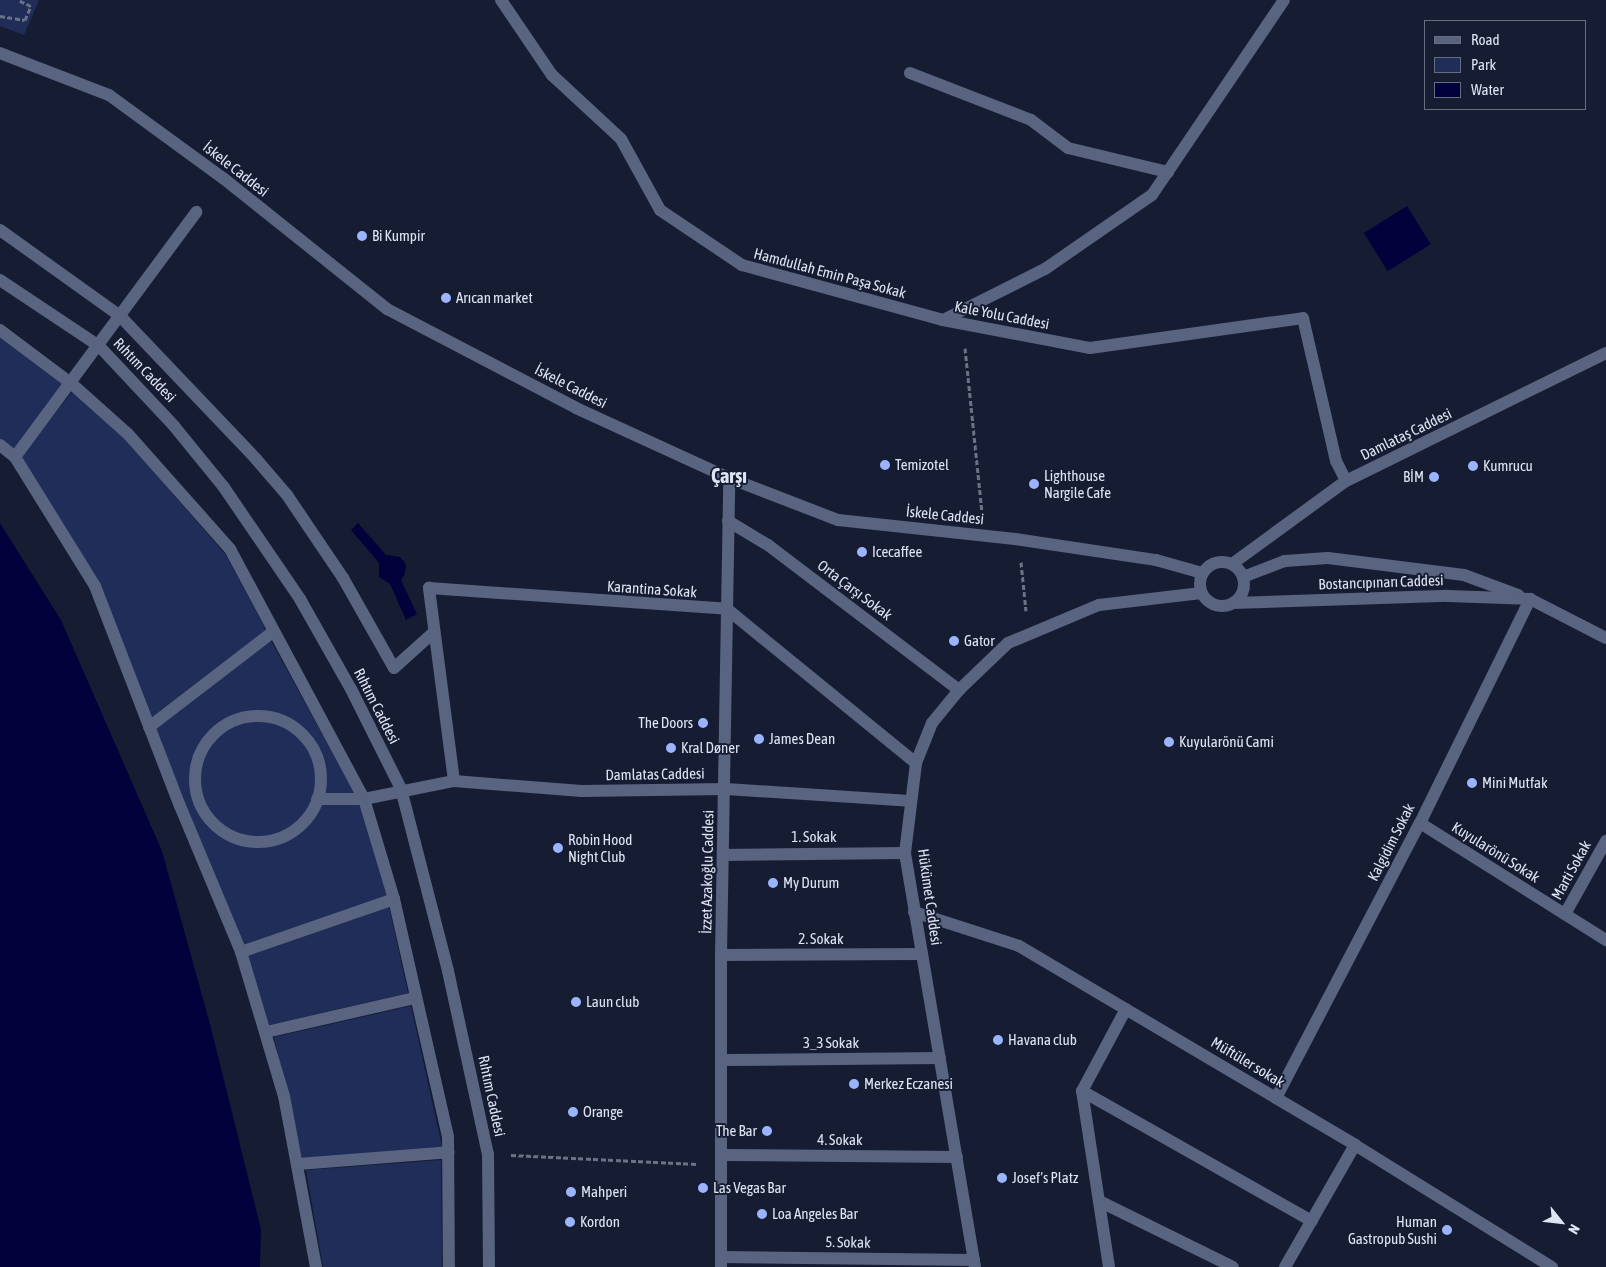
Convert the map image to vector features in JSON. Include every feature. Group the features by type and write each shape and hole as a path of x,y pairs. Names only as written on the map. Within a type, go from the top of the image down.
{"street":[{"name":"Hamdullah Emin Paşa Sokak","path":"501,0 552,75 621,139 660,210 742,265 943,320"},
{"name":"Kale Yolu Caddesi","path":"943,320 1044,269 1152,195 1284,0"},
{"name":"İskele Caddesi","path":"0,53 109,95 223,178 387,309 576,408 729,478 838,520 1015,539 1156,560 1202,573"},
{"path":"910,73 1032,120 1068,148 1168,172"},
{"path":"15,457 72,384 196,212"},
{"path":"0,230 120,316 287,495 343,578 394,668 434,632"},
{"name":"Rıhtım Caddesi","path":"0,280 99,346 174,426 251,526 300,599 351,689 402,789 448,971 488,1154 489,1267"},
{"name":"Kale Yolu Caddesi","path":"943,320 1090,348 1302,318 1336,461 1346,482"},
{"path":"0,330 72,384 128,434 230,549 364,799 394,899 448,1137 449,1267"},
{"name":"Damlataş Caddesi","path":"1232,564 1346,482 1606,353"},
{"path":"0,445 15,457 95,586 148,727 241,952 266,1032 298,1164 316,1267"},
{"name":"İzzet Azakoğlu Caddesi","path":"721,1262 723,1160 721,955 726,789 729,478"},
{"name":"Orta Çarşı Sokak","path":"728,521 768,545 959,690"},
{"name":"Bostancıpınarı Caddesi","path":"1243,577 1285,561 1328,558 1464,575 1530,599 1606,638"},
{"path":"1216,562 1232,564 1243,577 1243,592 1233,603 1214,605 1201,593 1202,573 1216,562"},
{"name":"Karantina Sokak","path":"434,632 429,588 727,610"},
{"name":"Hükümet Caddesi","path":"975,1263 905,853 916,763 932,723 959,690 1008,643 1091,609 1201,593"},
{"name":"Bostancıpınarı Caddesi","path":"1233,603 1448,596 1530,599"},
{"name":"Kalgidim Sokak","path":"1276,1098 1420,823 1530,599"},
{"path":"727,610 916,763"},
{"path":"148,727 273,632"},
{"path":"434,632 454,781"},
{"path":"257,715 278,719 296,728 310,743 318,762 321,782 317,799 305,820 290,833 270,840 250,841 230,836 213,824 198,800 195,786 196,765 204,745 218,729 236,719 257,715"},
{"name":"Damlatas Caddesi","path":"317,799 364,799 402,789 454,781 582,791 726,789 847,794 910,801"},
{"path":"180,806 198,800"},
{"name":"Kuyularönü Sokak","path":"1420,823 1606,940"},
{"name":"Marti Sokak","path":"1565,914 1606,841"},
{"name":"1. Sokak","path":"724,854 905,853"},
{"path":"241,952 394,899"},
{"name":"Müftüler sokak","path":"914,912 1019,946 1355,1145 1552,1267"},
{"name":"2. Sokak","path":"721,955 921,954"},
{"path":"266,1032 415,998"},
{"path":"1109,1267 1082,1091 1126,1009"},
{"name":"3_3 Sokak","path":"722,1060 940,1058"},
{"path":"1082,1091 1312,1221"},
{"path":"1285,1267 1355,1145"},
{"path":"298,1164 449,1152"},
{"name":"4. Sokak","path":"723,1160 957,1157"},
{"path":"1099,1201 1233,1267"},
{"name":"5. Sokak","path":"721,1262 975,1263"}],"path":[{"path":"0,16 25,20 31,6 18,0"},
{"path":"962,325 983,520"},
{"path":"1022,562 1025,604"},
{"path":"488,1154 723,1160"}],"green space":[{"path":"0,0 39,0 24,35 0,26"},
{"path":"0,336 66,384 14,451 0,439"},
{"path":"73,391 123,437 226,555 266,630 149,719 101,584 20,457"},
{"path":"271,641 361,805 387,895 244,945 153,728"},
{"path":"389,907 408,993 269,1025 247,956"},
{"path":"411,1006 442,1147 302,1158 274,1037"},
{"path":"441,1160 442,1267 323,1267 306,1170"}],"water":[{"path":"1407,206 1431,244 1388,271 1364,233"},
{"path":"0,523 61,620 162,851 210,1024 261,1229 260,1267 0,1267"},
{"path":"358,523 386,555 400,557 406,564 405,574 401,580 417,614 406,620 390,584 379,577 379,563 351,530"}],"place":[{"name":"Bi Kumpir","path":"362,236"},
{"name":"Arıcan market","path":"446,298"},
{"name":"Temizotel","path":"885,465"},
{"name":"Kumrucu","path":"1473,466"},
{"name":"BİM","path":"1434,477"},
{"name":"Lighthouse Nargile Cafe","path":"1034,484"},
{"name":"Icecaffee","path":"862,552"},
{"name":"Gator","path":"954,641"},
{"name":"The Doors","path":"703,723"},
{"name":"James Dean","path":"759,739"},
{"name":"Kuyularönü Cami","path":"1169,742"},
{"name":"Kral Døner","path":"671,748"},
{"name":"Mini Mutfak","path":"1472,783"},
{"name":"Robin Hood Night Club","path":"558,848"},
{"name":"My Durum","path":"773,883"},
{"name":"Laun club","path":"576,1002"},
{"name":"Havana club","path":"998,1040"},
{"name":"Merkez Eczanesi","path":"854,1084"},
{"name":"Orange","path":"573,1112"},
{"name":"The Bar","path":"767,1131"},
{"name":"Josef’s Platz","path":"1002,1178"},
{"name":"Las Vegas Bar","path":"703,1188"},
{"name":"Mahperi","path":"571,1192"},
{"name":"Loa Angeles Bar","path":"762,1214"},
{"name":"Kordon","path":"570,1222"},
{"name":"Human Gastropub Sushi","path":"1447,1230"}],"district":[{"name":"Çarşı","path":"729,475"}]}
